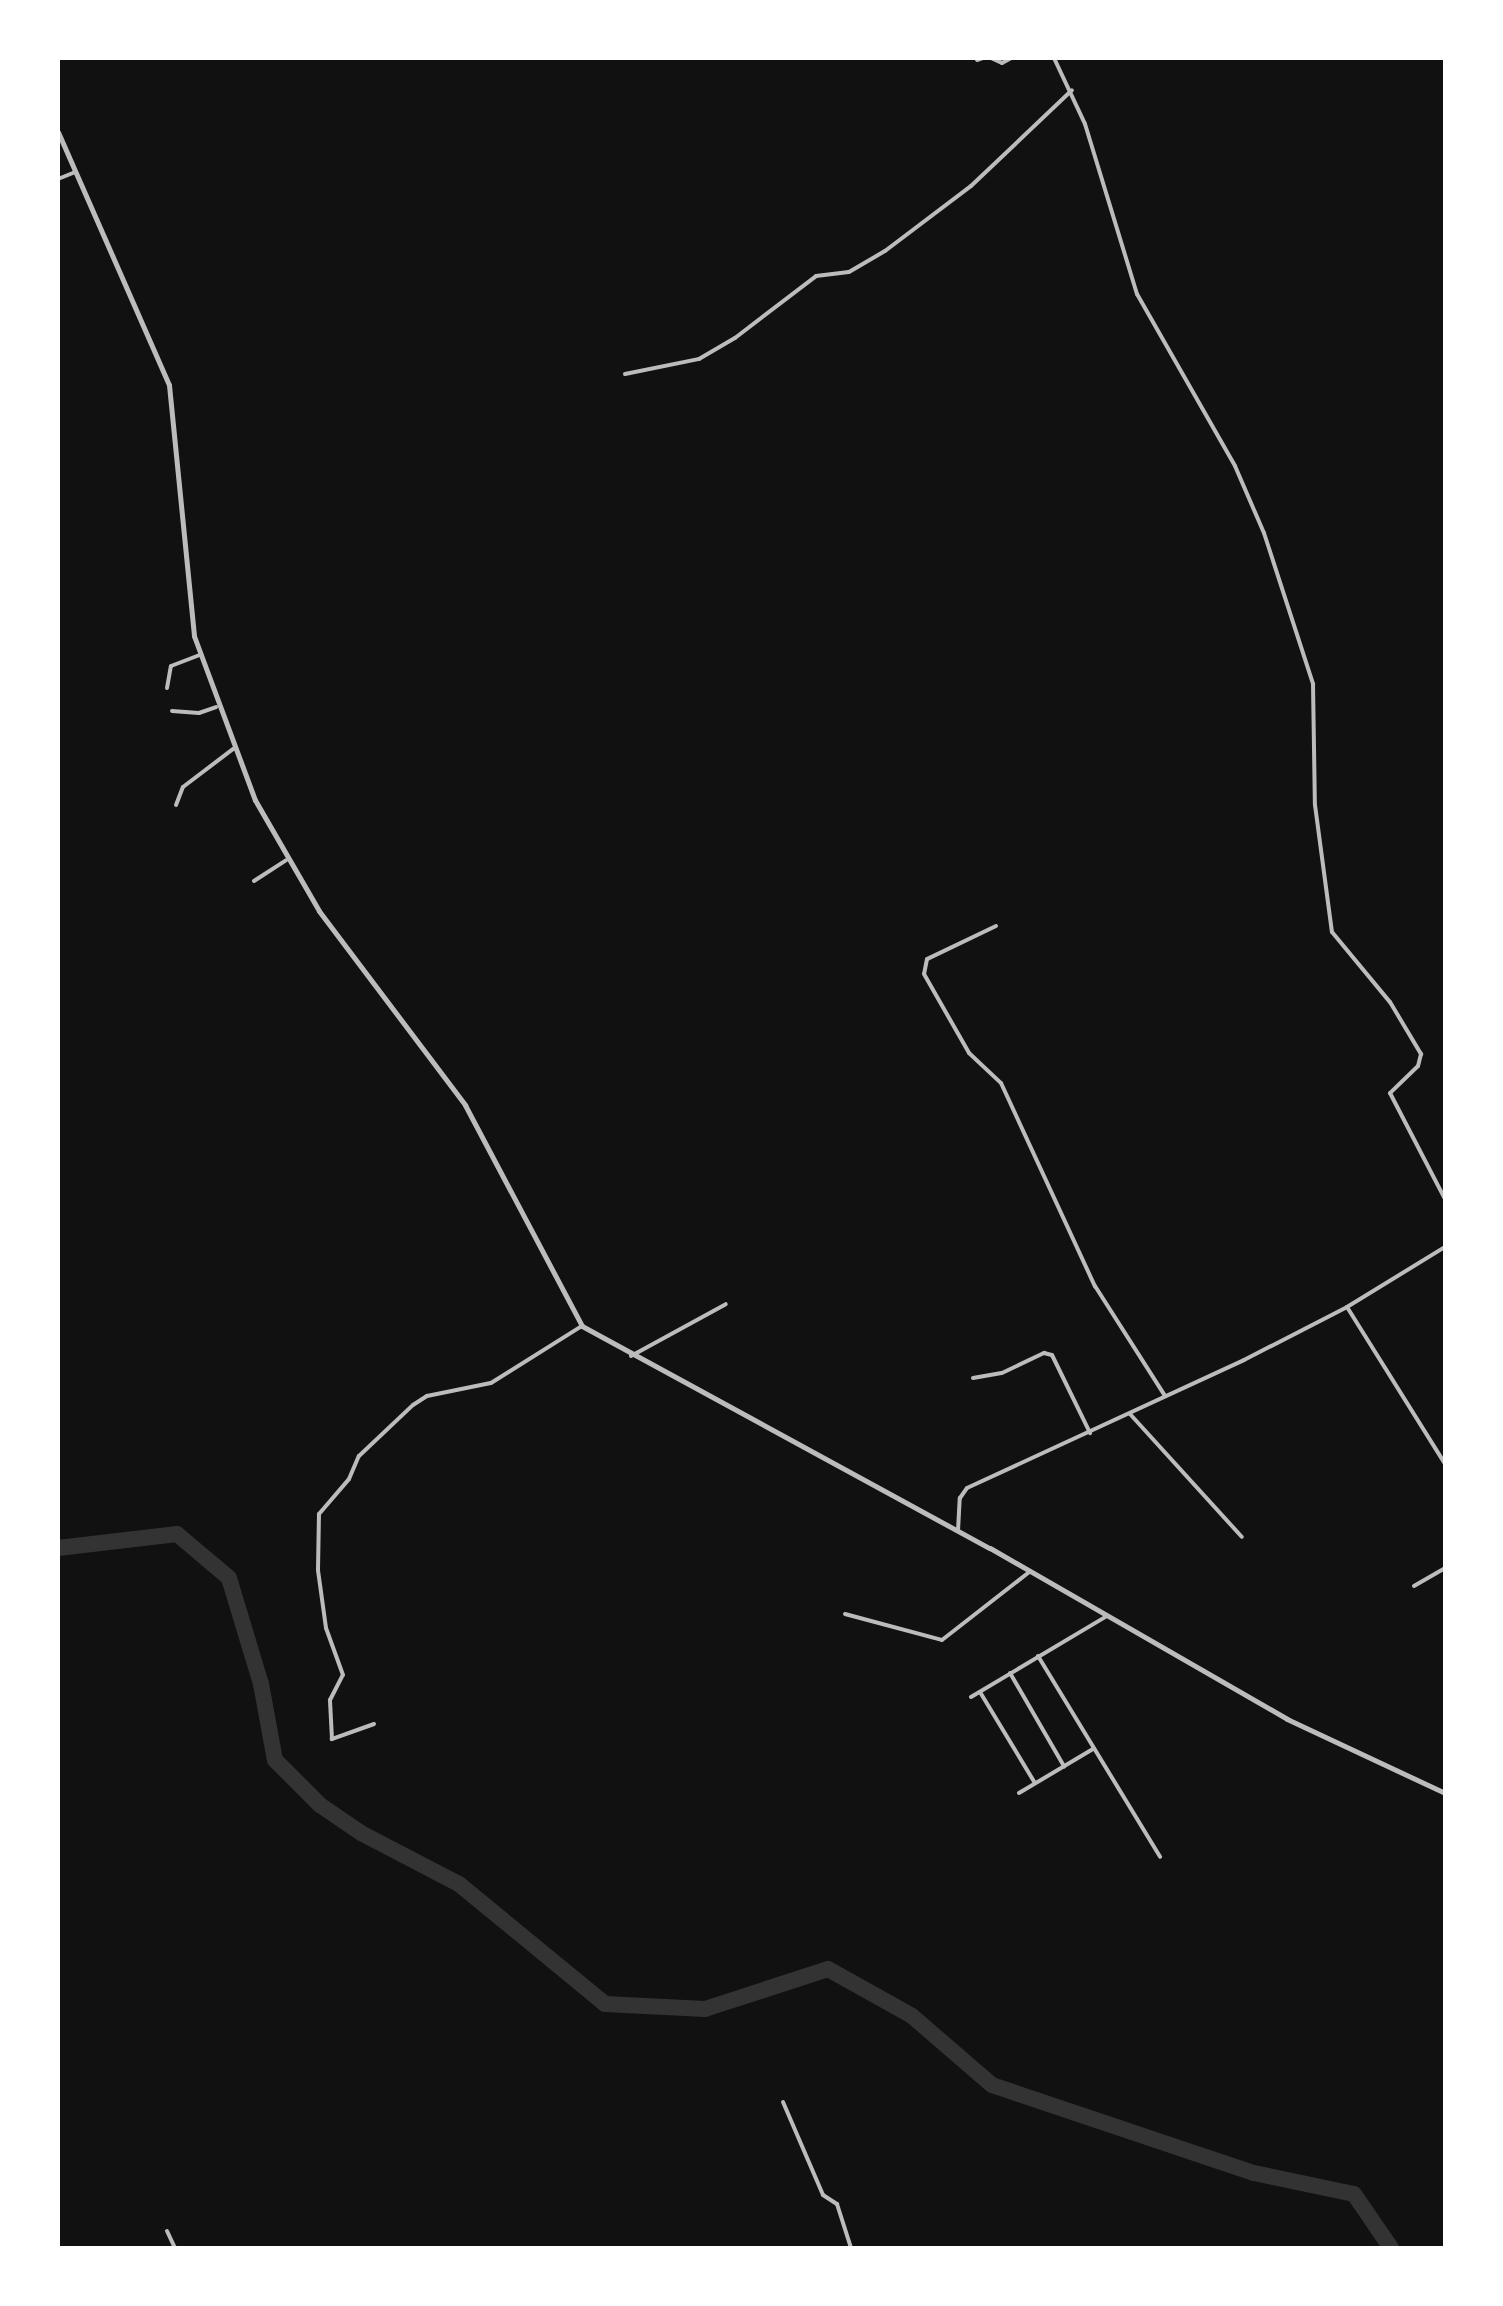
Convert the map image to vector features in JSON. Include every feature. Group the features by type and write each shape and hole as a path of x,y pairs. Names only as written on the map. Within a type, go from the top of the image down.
{"street":[{"path":"991,58 1002,63 1011,58"},
{"path":"1054,58 1072,90 1137,294 1235,466 1264,533 1313,684 1315,805 1332,932 1390,1002 1421,1054 1418,1066 1390,1093 1445,1199"},
{"path":"625,374 699,359 735,338 816,276 849,272 885,251 971,186 1072,90"},
{"path":"58,132 169,385 187,605 199,655 233,749 286,860 465,1105 582,1326 631,1356 958,1531 1287,1719 1445,1793"},
{"path":"58,179 75,172"},
{"path":"167,688 171,666 199,655"},
{"path":"172,711 199,713 216,707"},
{"path":"176,805 183,787 233,749"},
{"path":"254,881 286,860"},
{"path":"996,926 927,959 924,974 969,1053 1001,1083 1095,1286 1165,1396"},
{"path":"958,1531 960,1498 967,1488 1130,1414 1347,1307 1445,1247"},
{"path":"631,1356 726,1304"},
{"path":"1347,1307 1445,1464"},
{"path":"374,1724 332,1739 328,1714 343,1675 326,1628 318,1570 319,1514 349,1479 359,1456 413,1405 427,1396 491,1383 582,1326"},
{"path":"973,1378 1002,1373 1044,1353 1052,1355 1090,1433"},
{"path":"1130,1414 1242,1537"},
{"path":"1414,1586 1445,1568"},
{"path":"845,1614 942,1640 1028,1573"},
{"path":"971,1697 1107,1616"},
{"path":"1038,1656 1160,1857"},
{"path":"1010,1673 1064,1766"},
{"path":"980,1692 1035,1783"},
{"path":"1019,1793 1093,1749"},
{"path":"783,2102 823,2195 837,2204 851,2248"},
{"path":"167,2231 175,2248"}],"waterway":[{"path":"58,1548 177,1534 229,1578 261,1684 275,1760 320,1805 361,1833 459,1884 605,2004 705,2009 828,1969 912,2016 992,2085 1254,2173 1354,2194 1391,2248"}]}
